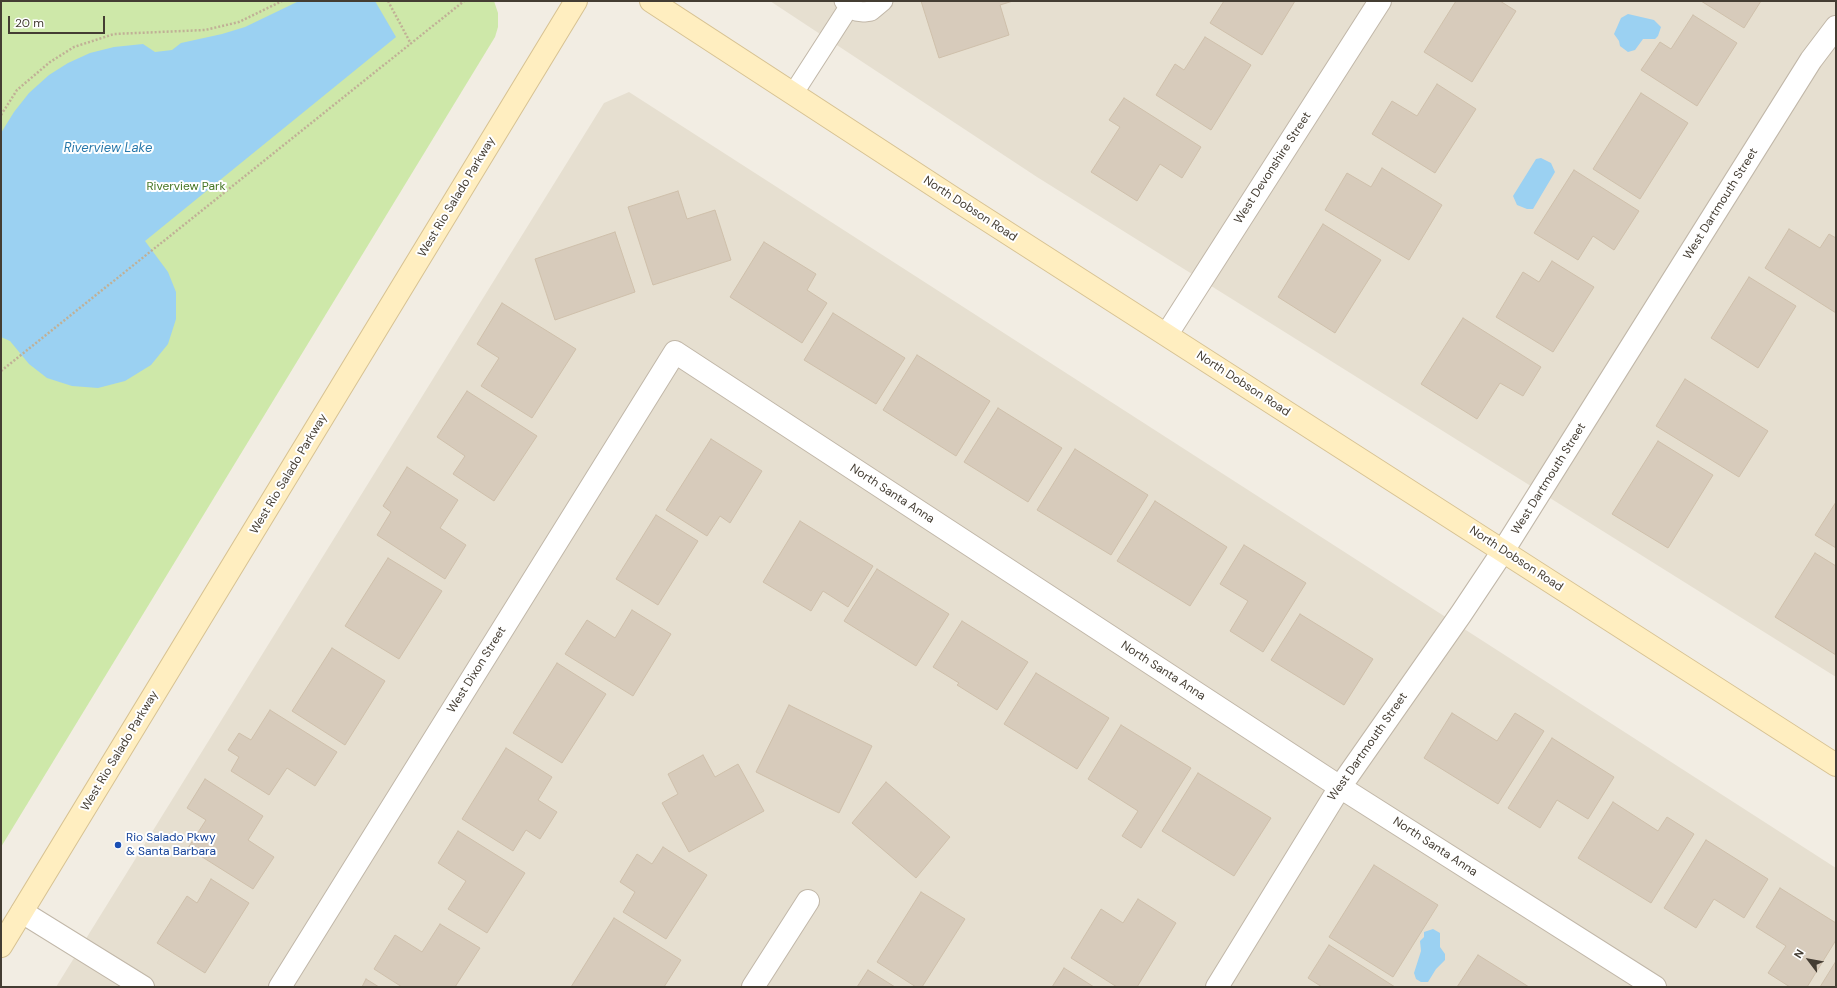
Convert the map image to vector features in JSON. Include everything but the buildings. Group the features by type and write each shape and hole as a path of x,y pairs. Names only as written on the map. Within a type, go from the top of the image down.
{"main road":[{"name":"West Rio Salado Parkway","path":"1,946 576,1"},
{"name":"North Dobson Road","path":"651,1 972,210 1836,765"}],"street":[{"name":"West Devonshire Street","path":"1167,334 1380,1"},
{"name":"West Dartmouth Street","path":"1217,987 1340,787 1461,614 1503,551 1811,60 1836,27"},
{"name":"North Santa Anna","path":"675,352 1340,787 1654,987"},
{"name":"West Dixon Street","path":"280,987 675,352"},
{"path":"753,987 808,901"},
{"path":"22,912 143,987"}],"lane":[{"path":"793,94 847,4 856,11 871,11 883,1"}],"path":[{"path":"1,115 17,90 50,62 74,47 114,34 205,30 239,22 282,1"},
{"path":"388,1 411,44"},
{"path":"1,371 464,1"}],"shaded area":[{"path":"770,1 1836,1 1836,677 1037,177"},
{"path":"629,92 1836,868 1836,987 56,987 604,103"}],"green space":[{"name":"Riverview Park","path":"1,1 494,1 498,13 498,27 495,37 1,847"}],"water":[{"name":"Riverview Lake","path":"299,1 375,1 396,37 145,241 168,272 176,292 176,319 168,344 151,365 125,381 98,388 72,386 47,378 29,364 10,341 1,337 1,133 14,112 29,93 49,75 68,63 90,53 114,47 143,44 155,52 172,50 181,43 222,34 245,27"},
{"path":"1628,14 1654,20 1661,27 1658,36 1655,39 1643,39 1635,50 1628,52 1620,46 1619,41 1614,34 1621,18"},
{"path":"1541,158 1551,163 1555,172 1533,209 1527,209 1517,205 1513,196 1536,159"},
{"path":"1433,929 1440,933 1440,947 1445,954 1445,960 1436,969 1428,982 1421,982 1416,979 1414,973 1421,951 1420,941 1424,937 1424,932"}],"place":[{"name":"Rio Salado Pkwy & Santa Barbara","path":"118,845"}]}
